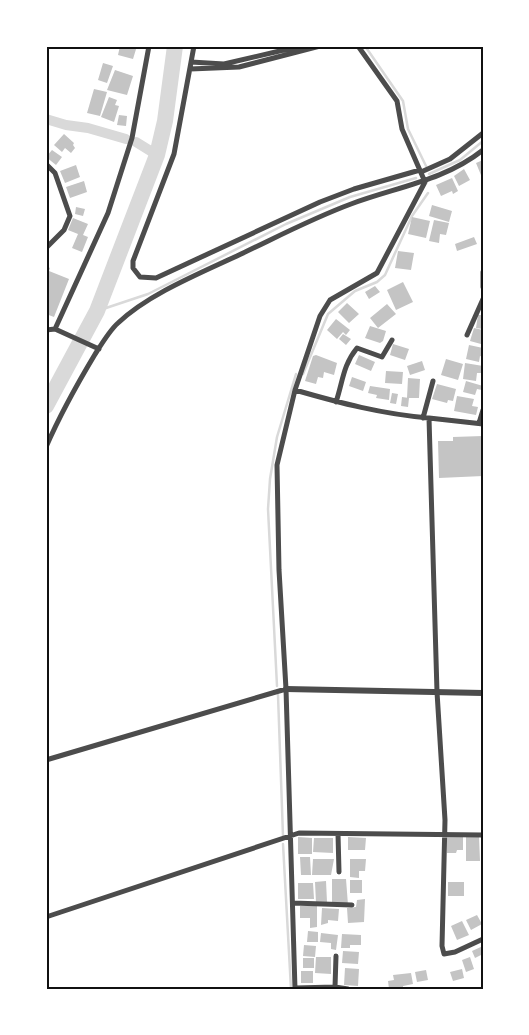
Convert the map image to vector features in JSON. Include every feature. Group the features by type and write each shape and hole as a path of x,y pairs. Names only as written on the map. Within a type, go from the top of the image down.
{"street":[{"path":"55,329 108,213 132,138 149,46"},
{"path":"194,46 174,154 133,262 133,268 140,277 150,279 166,275 320,202 420,171 450,159 483,133"},
{"path":"192,62 224,64 301,46"},
{"path":"190,69 239,67 320,46"},
{"path":"358,46 397,101 402,129 425,182"},
{"path":"46,447 71,394 99,349 117,324 133,311 200,274 336,209 425,182 466,163 483,150"},
{"path":"46,164 55,173 70,216 64,230 46,248"},
{"path":"348,989 335,987 294,989 291,835 286,689 279,570 277,465 295,390 310,339 325,308 330,300 377,273 425,182"},
{"path":"483,272 483,287"},
{"path":"467,335 483,299"},
{"path":"46,330 55,329 99,349"},
{"path":"336,402 344,378 342,373 348,360 357,348 382,357 392,340"},
{"path":"433,381 426,418 444,836 442,946 444,954 455,952 483,939"},
{"path":"295,390 336,402 398,416 481,424 483,410"},
{"path":"46,760 286,689 483,693"},
{"path":"46,917 299,833 483,835"},
{"path":"338,834 339,872"},
{"path":"293,903 352,905"},
{"path":"335,987 336,956"}],"building":[{"path":"120,46 137,46 133,59 118,55"},
{"path":"103,63 113,66 107,83 98,80"},
{"path":"115,70 133,76 127,95 107,90"},
{"path":"94,89 107,92 100,116 87,113"},
{"path":"109,97 117,100 115,105 119,106 114,122 101,117"},
{"path":"119,115 127,116 126,126 117,125"},
{"path":"64,134 74,143 75,148 71,153 65,148 62,152 54,145"},
{"path":"52,150 62,157 56,165 46,157"},
{"path":"483,160 483,180 476,163"},
{"path":"76,165 80,177 65,183 60,171"},
{"path":"464,169 470,180 459,186 454,176"},
{"path":"452,178 458,191 453,194 452,191 441,196 436,185"},
{"path":"84,181 87,192 70,198 66,187"},
{"path":"432,205 452,211 449,222 429,216"},
{"path":"76,207 85,209 83,216 75,214"},
{"path":"412,217 430,221 426,238 408,234"},
{"path":"73,218 88,224 83,235 88,237 82,252 72,248 78,234 68,230"},
{"path":"434,220 449,223 446,235 440,234 439,243 429,241"},
{"path":"474,237 477,244 457,251 455,244"},
{"path":"398,251 414,253 411,270 395,268"},
{"path":"46,266 50,268 49,271 69,279 54,317 46,314 48,306 46,305"},
{"path":"403,282 413,302 396,310 387,290"},
{"path":"375,286 380,292 369,299 365,292"},
{"path":"347,303 359,314 349,323 338,312"},
{"path":"387,304 396,314 378,328 370,318"},
{"path":"478,315 483,315 483,329 476,328"},
{"path":"336,319 350,330 346,335 343,332 337,339 327,330"},
{"path":"370,326 386,331 383,341 380,343 365,338"},
{"path":"474,328 483,330 481,344 470,341"},
{"path":"343,334 351,339 346,345 339,339"},
{"path":"393,344 409,349 405,360 390,355"},
{"path":"469,345 483,348 483,357 480,356 479,362 466,359"},
{"path":"316,355 337,363 334,375 324,372 323,378 318,377 316,384 305,381 313,356"},
{"path":"359,355 375,362 371,371 355,364"},
{"path":"446,359 463,364 458,380 441,375"},
{"path":"422,361 425,370 410,375 407,366"},
{"path":"465,363 483,366 481,373 477,373 476,381 463,379"},
{"path":"386,371 403,372 402,384 385,383"},
{"path":"352,377 366,382 363,391 349,386"},
{"path":"408,378 420,379 419,398 407,398"},
{"path":"466,381 483,386 482,390 477,389 475,395 463,392"},
{"path":"437,384 456,389 453,401 448,400 447,403 432,399"},
{"path":"370,386 390,389 389,400 376,398 377,395 368,393"},
{"path":"392,393 398,394 396,404 390,403"},
{"path":"457,396 474,399 472,406 478,407 476,415 454,411"},
{"path":"402,397 409,398 408,407 401,406"},
{"path":"483,436 483,476 439,478 438,441 453,441 453,437"},
{"path":"479,836 480,861 466,861 466,837"},
{"path":"298,837 312,838 312,854 298,854"},
{"path":"348,837 366,838 365,850 348,850"},
{"path":"447,837 463,837 463,850 457,850 456,853 447,853"},
{"path":"314,838 333,838 333,853 313,852"},
{"path":"300,857 310,857 311,875 301,875"},
{"path":"313,859 334,859 331,875 312,875"},
{"path":"350,859 366,859 365,871 359,871 359,878 350,877"},
{"path":"332,879 346,879 348,905 332,905"},
{"path":"350,880 362,880 362,893 350,893"},
{"path":"326,881 327,902 316,903 315,882"},
{"path":"448,882 464,882 464,896 448,896"},
{"path":"298,883 313,883 314,899 298,899"},
{"path":"365,899 364,922 348,923 347,908 356,907 357,900"},
{"path":"300,906 317,906 317,927 310,928 310,918 300,918"},
{"path":"322,908 339,909 338,921 328,920 328,923 321,925"},
{"path":"477,915 482,924 471,930 466,920"},
{"path":"462,921 469,935 457,940 451,926"},
{"path":"308,931 318,932 318,942 307,942"},
{"path":"321,933 338,935 336,950 331,949 331,943 320,942"},
{"path":"342,934 361,935 361,945 350,945 350,948 341,948"},
{"path":"304,945 316,946 315,957 303,956"},
{"path":"483,946 483,954 475,958 472,951"},
{"path":"343,951 359,952 358,964 342,963"},
{"path":"316,957 331,957 331,974 315,973"},
{"path":"470,957 474,969 466,972 462,960"},
{"path":"303,958 314,958 314,968 303,968"},
{"path":"345,968 359,969 358,986 344,985"},
{"path":"462,969 464,978 453,981 450,972"},
{"path":"426,970 428,980 417,982 415,972"},
{"path":"301,971 313,971 313,983 301,983"},
{"path":"411,973 413,984 403,986 403,989 389,989 388,981 394,980 393,975"}],"waterway":[{"path":"46,406 97,311 157,155 165,121 175,46"},
{"path":"365,46 403,101 408,129 426,166"},
{"path":"46,119 126,139"},
{"path":"429,174 460,160 483,141"},
{"path":"136,142 157,155"},
{"path":"97,311 148,294 286,224 350,197 416,178"},
{"path":"303,374 328,314 355,291 377,282 385,275 412,216 428,193"},
{"path":"277,686 268,509 270,479 277,437 296,374"},
{"path":"278,695 283,836"},
{"path":"283,844 291,989"}]}
